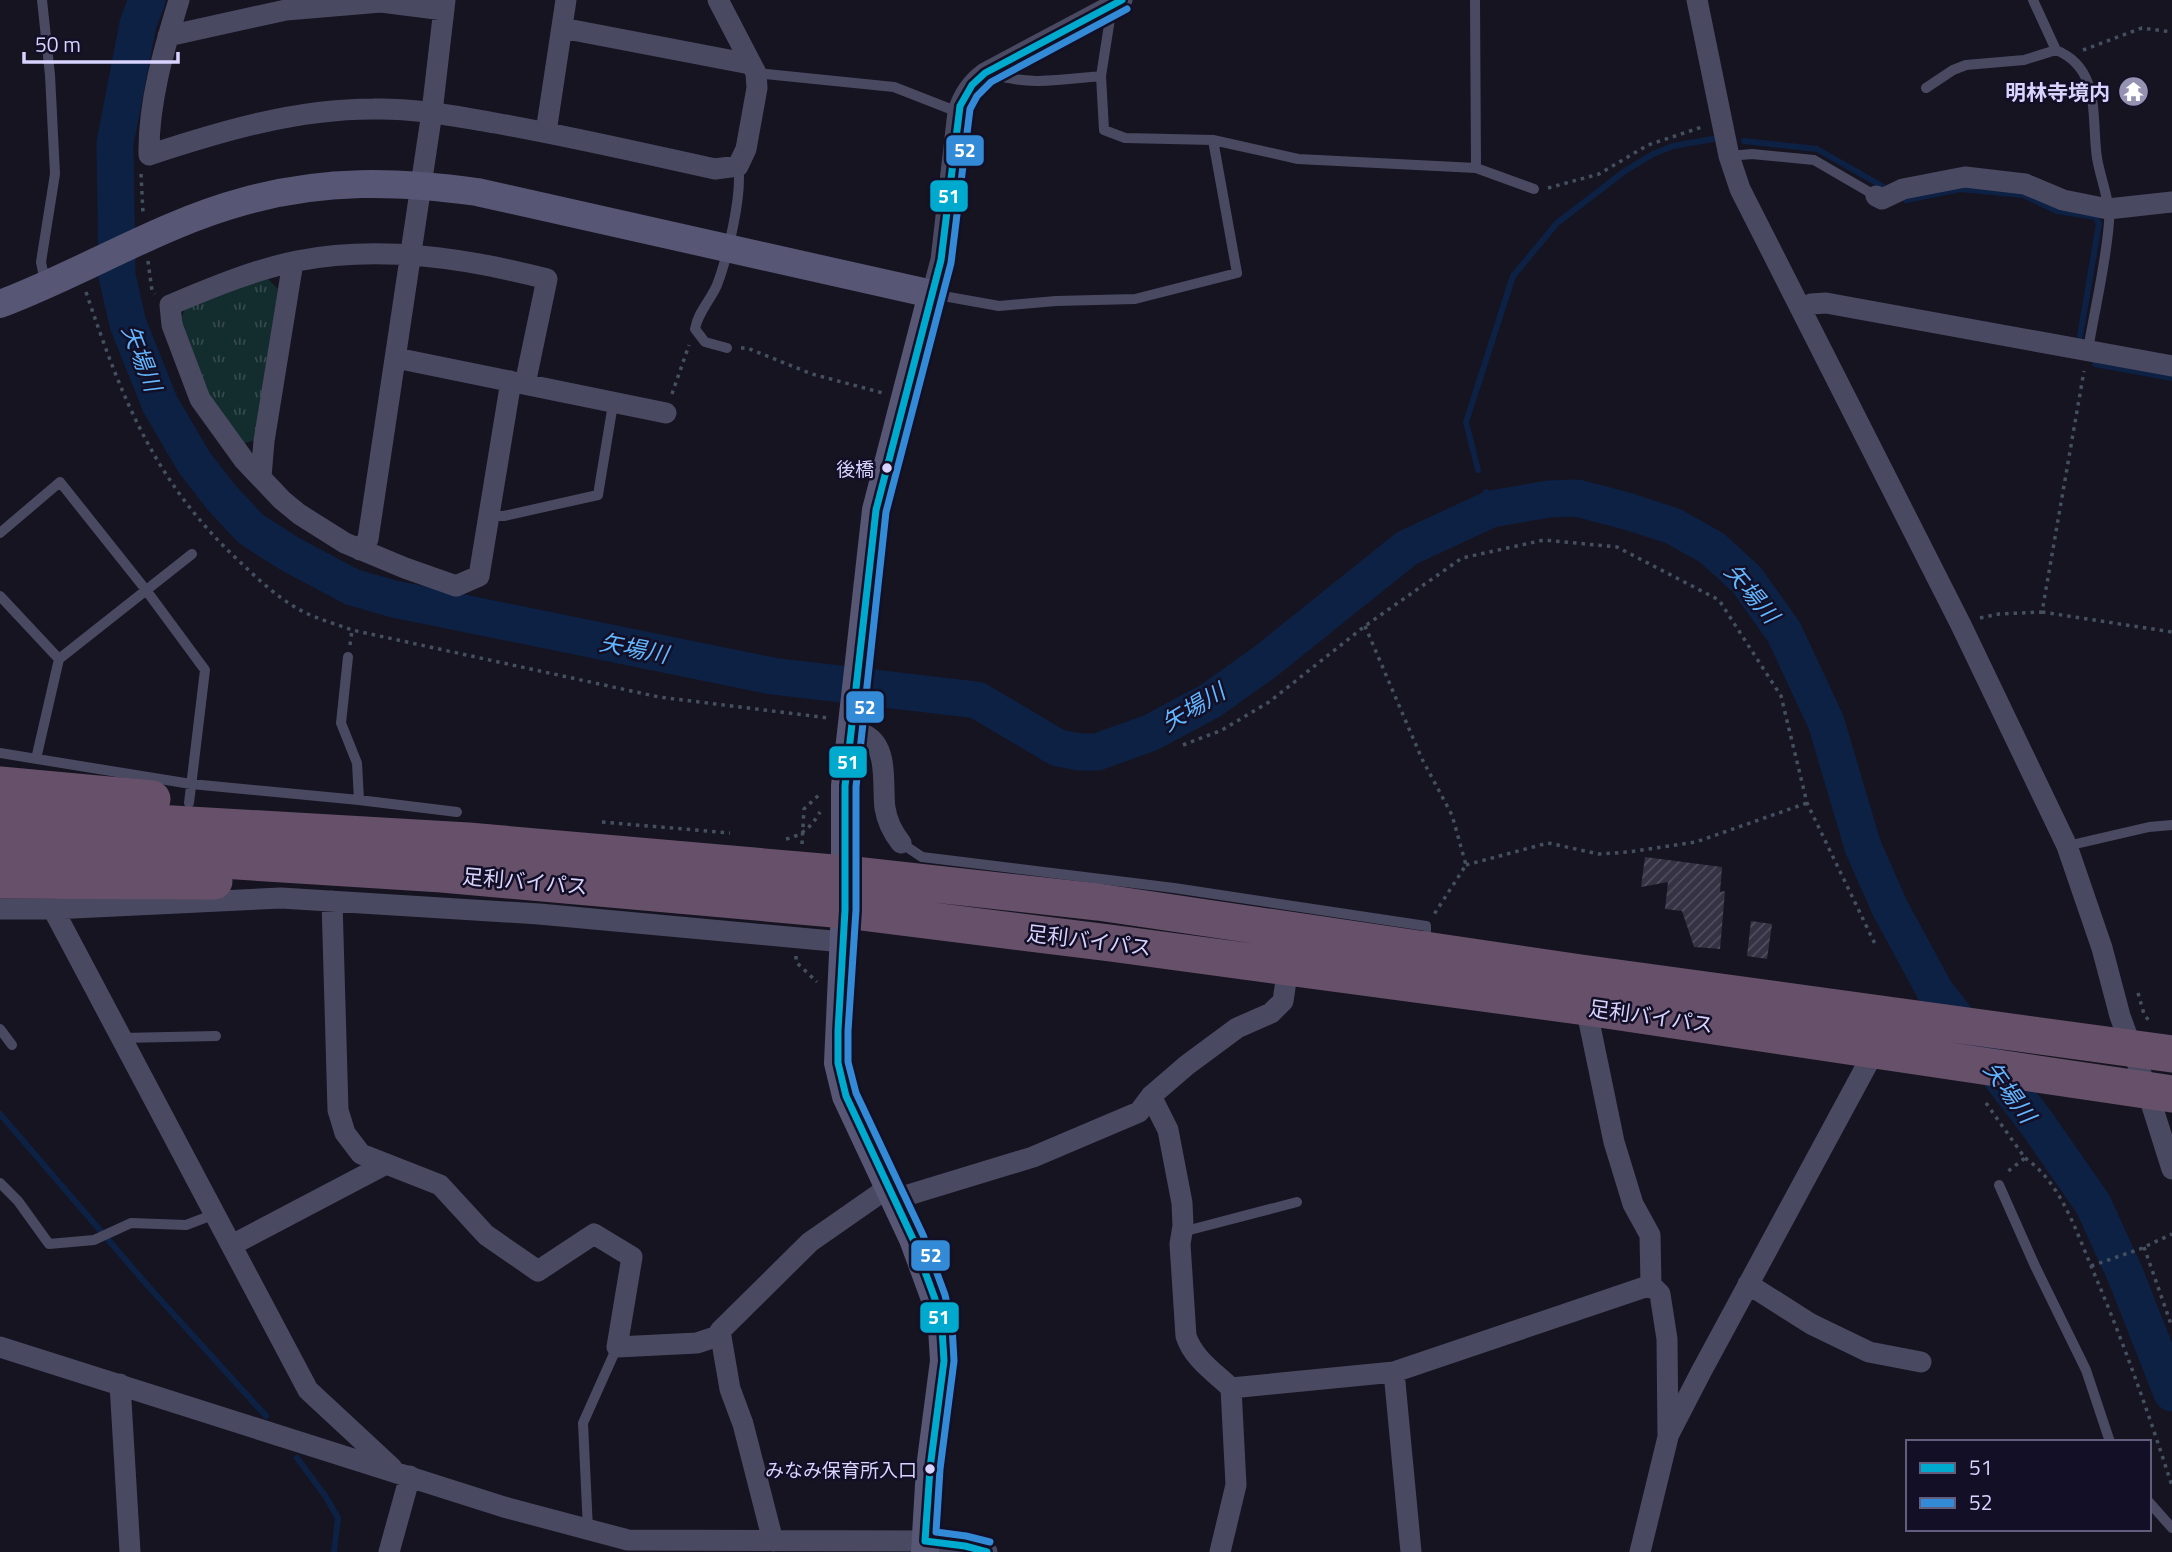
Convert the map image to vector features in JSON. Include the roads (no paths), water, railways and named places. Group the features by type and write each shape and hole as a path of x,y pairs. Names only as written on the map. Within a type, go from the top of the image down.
{"highway":[{"path":"0,785 190,793 462,827"},
{"name":"足利バイパス","path":"0,814 844,926 1288,967 1586,1007 2160,1092"},
{"name":"足利バイパス","path":"0,846 221,843 462,827 845,874 1426,938 1922,1019 2014,1031 2153,1043"},
{"path":"0,880 210,881 442,874"}],"street":[{"path":"179,0 168,36 148,128 149,155 206,136 275,119 370,108 432,112 546,132 715,169 738,166 746,149 757,88 753,69 718,0"},
{"path":"546,132 566,0"},
{"path":"1697,0 1729,156 1748,207 1961,625 2067,846 2102,948 2153,1043 2172,1169"},
{"path":"925,1547 930,1468 944,1361 942,1328 925,1271 846,1096 838,1063 845,874 837,796 852,719 876,510 941,260 958,112 962,99 974,81 985,73 1115,1"},
{"path":"168,36 286,10 381,2 444,5 432,112 396,358 368,539 360,550"},
{"path":"562,28 753,69"},
{"path":"1876,195 1882,199 1903,189 1965,177 2025,184 2063,200 2108,209 2172,202"},
{"path":"0,304 207,213 282,192 353,184 421,184 477,192 932,295"},
{"path":"411,255 486,265 547,279 518,383 479,576 456,586 360,550 299,514 239,453 200,399 172,325 170,305 222,283 293,262 340,256 411,255"},
{"path":"261,477 264,441 293,262"},
{"path":"1800,308 1826,303 2172,366"},
{"path":"396,358 666,413"},
{"path":"852,719 874,743 878,752 882,765 885,810 892,831 901,843"},
{"path":"0,909 281,898 539,914 844,926"},
{"path":"332,901 338,1110 345,1133 361,1154 440,1185 486,1235 538,1271 594,1234 632,1257 617,1347 697,1343 720,1335"},
{"path":"52,909 308,1391 403,1474"},
{"path":"773,1541 747,1436 730,1389 720,1331 810,1242 892,1193 1033,1157 1139,1112 1151,1096 1237,1027 1271,1013 1283,1001 1288,967"},
{"path":"1586,1007 1614,1142 1633,1204 1650,1235 1651,1285 1660,1294 1667,1339 1668,1437"},
{"path":"1640,1552 1668,1437 1875,1050"},
{"path":"1151,1096 1168,1130 1182,1203 1180,1244 1186,1336 1196,1355 1231,1388 1236,1485 1220,1552"},
{"path":"232,1245 386,1164"},
{"path":"1748,1284 1811,1324 1869,1352 1921,1362"},
{"path":"1231,1388 1394,1372 1651,1285"},
{"path":"0,1347 403,1474 595,1538 628,1541 773,1541 965,1546 987,1552"},
{"path":"1394,1372 1411,1552"},
{"path":"120,1384 130,1552"},
{"path":"389,1552 403,1474"}],"lane":[{"path":"42,0 50,75 55,174 41,262 46,285"},
{"path":"1475,0 1476,168"},
{"path":"2033,0 2056,50 2081,66 2091,95 2096,157 2110,218 2088,350"},
{"path":"1115,1 1101,76 1104,130 1125,138 1213,140 1298,159 1476,168 1534,189"},
{"path":"1926,88 1953,70 1966,65 2024,60 2056,50"},
{"path":"753,69 894,87 958,112"},
{"path":"985,73 1010,81 1037,82 1101,76"},
{"path":"932,295 999,306 1135,299 1237,273 1213,140"},
{"path":"1729,156 1752,154 1814,160 1876,195"},
{"path":"727,348 705,342 695,329 700,311 716,286 727,247 739,187 738,166"},
{"path":"489,516 504,516 598,495 613,404"},
{"path":"0,533 60,482 146,590 205,670 190,793"},
{"path":"36,758 59,659 192,554"},
{"path":"0,596 59,659"},
{"path":"348,657 341,723 357,763 359,800"},
{"path":"0,752 190,793 359,800 462,827"},
{"path":"2067,846 2149,827 2172,825"},
{"path":"901,843 922,857 1174,888 1426,938"},
{"path":"0,1029 12,1045"},
{"path":"121,1038 216,1036"},
{"path":"0,1183 18,1201 49,1244 94,1240 131,1223 186,1225 215,1214"},
{"path":"1999,1185 2086,1370 2109,1440"},
{"path":"1182,1232 1297,1202"},
{"path":"595,1538 583,1423 617,1347"},
{"path":"2151,1504 2172,1528"}],"waterway":[{"name":"矢場川","path":"147,0 138,24 115,143 117,276 128,324 160,404 194,462 221,497 251,529 290,554 352,587 394,599 772,676 977,700 1058,748 1097,752 1150,733 1210,701 1266,661 1407,548 1491,509 1549,499 1577,498 1673,526 1712,548 1747,580 1784,632 1826,722 1863,847 1890,908 1935,991 2036,1122 2093,1204 2125,1274 2172,1393"},
{"path":"1478,470 1466,422 1513,276 1557,223 1625,171 1653,154 1673,146 1713,139"},
{"path":"1744,141 1817,149 1882,186"},
{"path":"1906,200 1960,189 2023,195 2057,211 2096,217 2099,224 2080,336"},
{"path":"2095,364 2172,378"},
{"path":"1486,492 1491,509"},
{"path":"0,1114 148,1286 266,1416"},
{"path":"297,1458 338,1518 334,1552"}],"place":[{"name":"明林寺境内","path":"2133,92"},
{"name":"後橋","path":"887,468"},
{"name":"みなみ保育所入口","path":"930,1469"}]}
